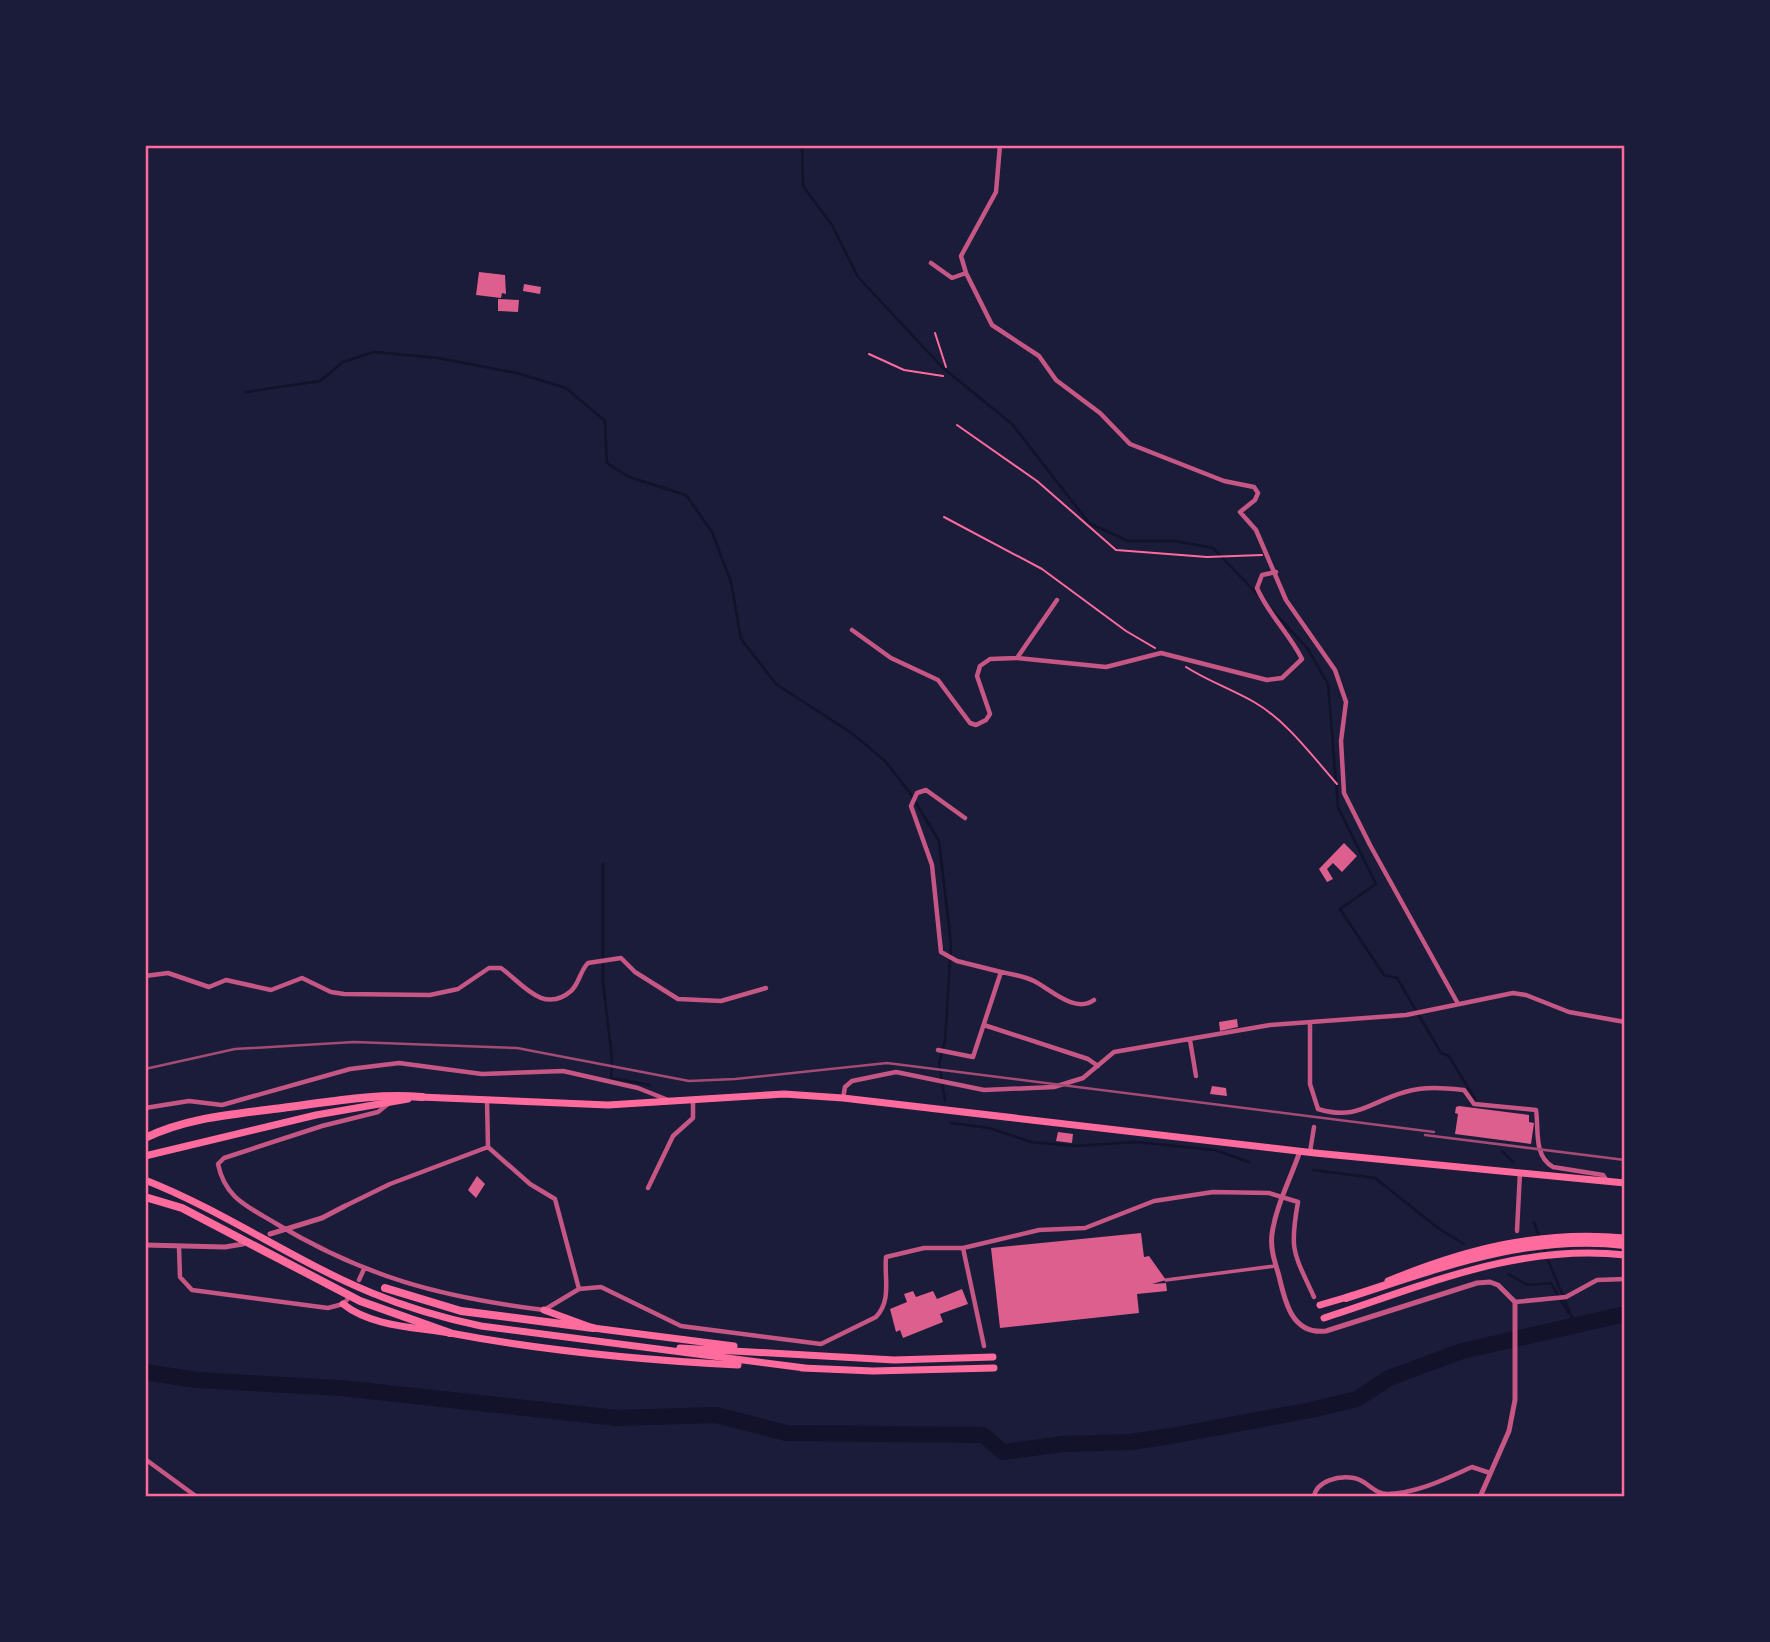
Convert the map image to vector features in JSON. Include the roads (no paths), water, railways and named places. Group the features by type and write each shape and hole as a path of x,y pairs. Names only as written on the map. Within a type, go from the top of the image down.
{"highway":[{"path":"145,1138 175,1126 225,1116 372,1096 608,1105 783,1094 843,1098 1300,1151 1625,1183"},
{"path":"145,1156 316,1115 422,1097"},
{"path":"145,1181 208,1208 370,1292 408,1307 481,1326 663,1348 894,1360 993,1357"},
{"path":"145,1197 182,1208 360,1301 450,1333"},
{"path":"1346,1298 1447,1258 1502,1243 1557,1236 1625,1238"},
{"path":"1320,1306 1464,1260 1511,1249 1582,1243 1625,1245"},
{"path":"1324,1318 1493,1263 1562,1253 1625,1255"},
{"path":"385,1288 461,1311 769,1352"},
{"path":"345,1302 383,1322 517,1345 684,1363 873,1371 994,1368"},
{"path":"544,1310 593,1328"},
{"path":"663,1348 705,1357 805,1368"}],"street":[{"path":"1000,145 996,192 961,256 966,273 992,325 1039,356 1056,380 1100,413 1130,444 1224,481 1254,487 1258,493 1255,500 1240,512 1256,530 1269,555 1286,600 1335,670 1346,702 1341,741 1345,793 1370,845 1457,1002"},
{"path":"931,263 952,278 966,273"},
{"path":"852,630 879,652 938,680 970,723 976,725 986,720 990,714 976,676 980,666 990,659 1017,658 1106,667 1161,653 1267,680 1282,678 1302,659 1294,643 1264,605 1256,588 1262,575 1276,572"},
{"path":"1017,658 1057,600"},
{"path":"965,818 926,790 917,793 911,806 932,865 941,952 957,961 1032,980 1053,994 1078,1004 1088,1004 1094,1000"},
{"path":"145,976 169,973 209,986 226,980 271,990 302,978 331,992 344,994 430,995 458,989 489,968 501,968 531,995 542,1000 559,997 572,990 588,963 613,957 621,958 635,972 678,999 721,1001 766,988"},
{"path":"938,1050 973,1057 1001,972"},
{"path":"843,1098 845,1087 852,1081 896,1072 984,1090 1018,1090 1069,1084 1083,1079 1114,1052 1270,1026 1420,1011 1513,993 1527,995 1569,1012 1625,1022"},
{"path":"1310,1024 1310,1084 1318,1110 1347,1115 1405,1091 1436,1087 1464,1090 1474,1104 1536,1110 1539,1147 1546,1163 1553,1167 1603,1175 1607,1181"},
{"path":"984,1025 1088,1059 1098,1066"},
{"path":"1190,1040 1196,1076"},
{"path":"145,1108 189,1101 222,1105 350,1069 399,1063 482,1074 563,1071 638,1088 668,1100"},
{"path":"487,1099 488,1147 530,1184 555,1199 579,1289"},
{"path":"648,1188 673,1136 693,1118 694,1100"},
{"path":"391,1101 378,1112 322,1126 220,1161 222,1184 239,1201 339,1260 455,1296 544,1310 579,1289 601,1287 681,1326 821,1344 858,1328 883,1310 887,1290 886,1257 924,1248 963,1248 1039,1230 1085,1228 1154,1200 1245,1191 1298,1202 1292,1237 1293,1251 1314,1297"},
{"path":"1310,1152 1314,1126"},
{"path":"270,1234 488,1147"},
{"path":"1300,1151 1271,1236 1275,1266 1284,1299 1294,1320 1320,1331 1477,1283 1490,1282 1499,1285 1515,1305 1515,1400 1509,1431 1487,1472 1480,1497"},
{"path":"1517,1231 1520,1171"},
{"path":"145,1245 179,1247 243,1244"},
{"path":"179,1247 180,1277 192,1290 328,1308 345,1302"},
{"path":"963,1248 984,1346"},
{"path":"1166,1280 1275,1266"},
{"path":"359,1280 363,1269"},
{"path":"1515,1305 1566,1297 1597,1280 1625,1279"},
{"path":"145,1459 197,1497"},
{"path":"1314,1497 1319,1485 1330,1480 1356,1478 1374,1491 1390,1494 1437,1484 1475,1468 1487,1472"}],"waterway":[{"path":"802,145 803,186 832,225 858,277 942,367 1012,424 1089,523 1128,541 1175,541 1213,548 1260,597"},
{"path":"246,392 320,381 343,362 374,352 438,358 517,373 566,388 605,421 607,463 629,477 686,495 712,532 731,582 741,639 776,684 853,734 885,761 910,793 939,841 951,944 945,1041 939,1063 945,1101"},
{"path":"1272,610 1308,649 1328,684 1338,807 1376,884 1340,909 1384,975 1397,978 1441,1053 1449,1056 1475,1099"},
{"path":"603,864 603,983 612,1058 611,1078 650,1085"},
{"path":"951,1123 989,1128 1031,1142 1076,1146 1136,1142 1215,1150 1249,1162"},
{"path":"1502,1151 1513,1162"},
{"path":"1313,1170 1375,1178 1438,1228 1464,1244"},
{"path":"1534,1222 1540,1239"},
{"path":"1543,1248 1575,1325"},
{"path":"1508,1274 1528,1285 1551,1283 1568,1313"},
{"path":"145,1372 197,1380 341,1388 617,1418 716,1415 786,1433 983,1435 1003,1452 1063,1444 1130,1442 1311,1410 1357,1399 1389,1378 1462,1351 1625,1314"}],"railway":[{"path":"145,1069 235,1049 354,1042 517,1048 689,1081 735,1079 887,1063 1434,1132"},
{"path":"1425,1135 1625,1160"}]}
